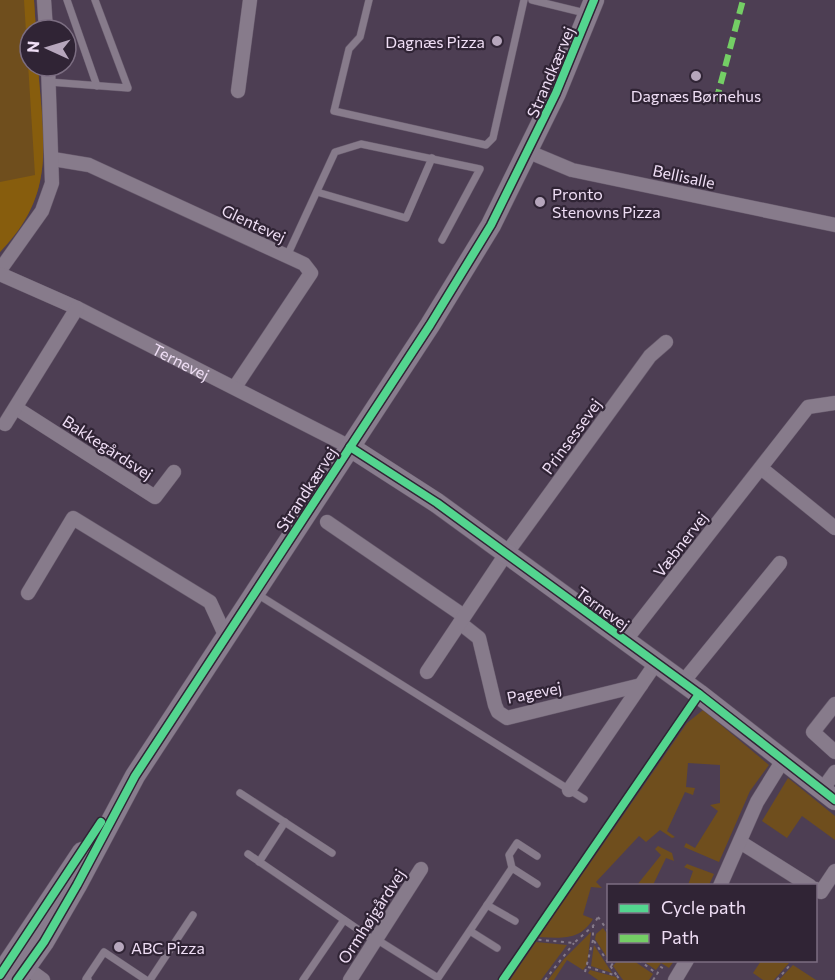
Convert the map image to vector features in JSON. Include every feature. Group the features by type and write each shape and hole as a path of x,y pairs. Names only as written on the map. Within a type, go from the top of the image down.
{"main road":[{"name":"Strandkærvej","path":"8,970 120,793 135,776 461,275 491,225 529,152 591,7"},
{"name":"Ternevej","path":"350,447 437,502 683,682 828,795"}],"street":[{"path":"44,0 45,18"},
{"path":"238,91 250,0"},
{"path":"0,272 42,211 52,183 49,78"},
{"name":"Bellisalle","path":"529,152 572,170 835,225"},
{"name":"Glentevej","path":"53,159 89,165 304,264 311,273 235,387"},
{"name":"Ternevej","path":"0,272 235,387 350,447"},
{"path":"5,424 76,308"},
{"name":"Prinsessevej","path":"506,554 650,356 666,342"},
{"name":"Væbnervej","path":"625,641 808,407 835,403"},
{"name":"Bakkegårdsvej","path":"16,408 155,497 174,472"},
{"path":"761,468 835,528"},
{"path":"28,593 73,518 210,602 226,637"},
{"name":"Pagevej","path":"327,522 462,619 478,638 495,705 498,712 507,718 641,685"},
{"path":"427,672 506,554"},
{"path":"683,682 780,563"},
{"path":"569,790 656,663"},
{"path":"835,704 813,732 835,752"},
{"path":"720,884 757,802 783,760"},
{"path":"828,795 835,772"},
{"path":"740,842 808,884"},
{"name":"Ormhøjgårdvej","path":"350,980 421,869"},
{"path":"817,890 821,892 835,871"},
{"path":"676,979 686,962"},
{"path":"6,980 8,970 43,980"}],"lane":[{"path":"67,0 98,86"},
{"path":"49,82 128,88 95,0"},
{"path":"369,0 360,37 349,49 334,111 486,145 493,138 524,0"},
{"path":"532,0 591,7"},
{"path":"287,256 335,152 347,146 375,145 480,169 442,240"},
{"path":"317,192 406,218 432,158"},
{"path":"255,592 584,799"},
{"path":"240,793 332,853"},
{"path":"259,862 285,822"},
{"path":"537,856 517,843 509,855 512,868 537,884"},
{"path":"248,854 344,920 438,978 512,868"},
{"path":"488,905 515,921"},
{"path":"88,980 86,979 104,952 148,980 193,915"},
{"path":"303,980 344,920"},
{"path":"470,931 497,948"}],"path":[{"path":"544,980 574,943 593,926 598,917 607,929"},
{"path":"585,972 593,940 593,926"},
{"path":"526,948 538,930"},
{"path":"531,939 574,943"},
{"path":"593,940 607,960"},
{"path":"608,962 620,980"},
{"path":"611,966 614,962"},
{"path":"642,962 657,974"},
{"path":"777,980 791,964"},
{"path":"588,967 617,976"},
{"path":"653,980 661,967 676,979"}],"shaded area":[{"path":"0,0 34,0 35,18 18,18 18,78 39,78 43,165 39,187 31,209 0,252"},
{"path":"24,0 34,0 35,18 25,18"},
{"path":"29,78 39,78 43,165 39,187 31,209 0,252 0,182 35,175"},
{"path":"703,710 769,765 750,791 719,862 684,847 686,843 695,848 718,811 710,805 720,803 720,765 688,763 686,787 695,788 693,795 685,792 667,831 675,837 672,838 660,830 646,842 639,836 596,882 602,888 591,887 583,915 593,919 588,926 569,937 539,937 687,723"},
{"path":"788,778 835,816 835,840 802,816 787,838 762,821"},
{"path":"658,846 672,853 674,861 666,858 653,884 638,884 661,855 655,849"},
{"path":"687,864 714,874 709,884 688,884 693,871 684,867"},
{"path":"603,928 607,934 607,957 595,939 596,934"},
{"path":"591,932 587,965 583,970 567,960 554,980 548,980 564,959"},
{"path":"536,942 567,945 541,980 510,980"},
{"path":"594,945 612,973 591,966"},
{"path":"616,962 635,962 653,974 649,980 623,980 613,966"},
{"path":"644,962 673,962 669,968 661,963 656,970"},
{"path":"760,962 789,963 774,980 763,980 753,973"},
{"path":"793,965 816,980 779,980"},
{"path":"590,970 616,977 618,980 598,980 588,973"}],"marked path":[{"path":"716,101 743,0"}],"cycle path":[{"path":"17,980 44,942 77,885 135,776 430,325 491,225 556,93 594,0"},
{"path":"350,447 437,503 699,694 835,800"},
{"path":"503,980 699,694"},
{"path":"0,975 101,822"}],"place":[{"name":"Dagnæs Pizza","path":"497,41"},
{"name":"Dagnæs Børnehus","path":"696,76"},
{"name":"Pronto Stenovns Pizza","path":"540,202"},
{"name":"ABC Pizza","path":"119,947"}]}
